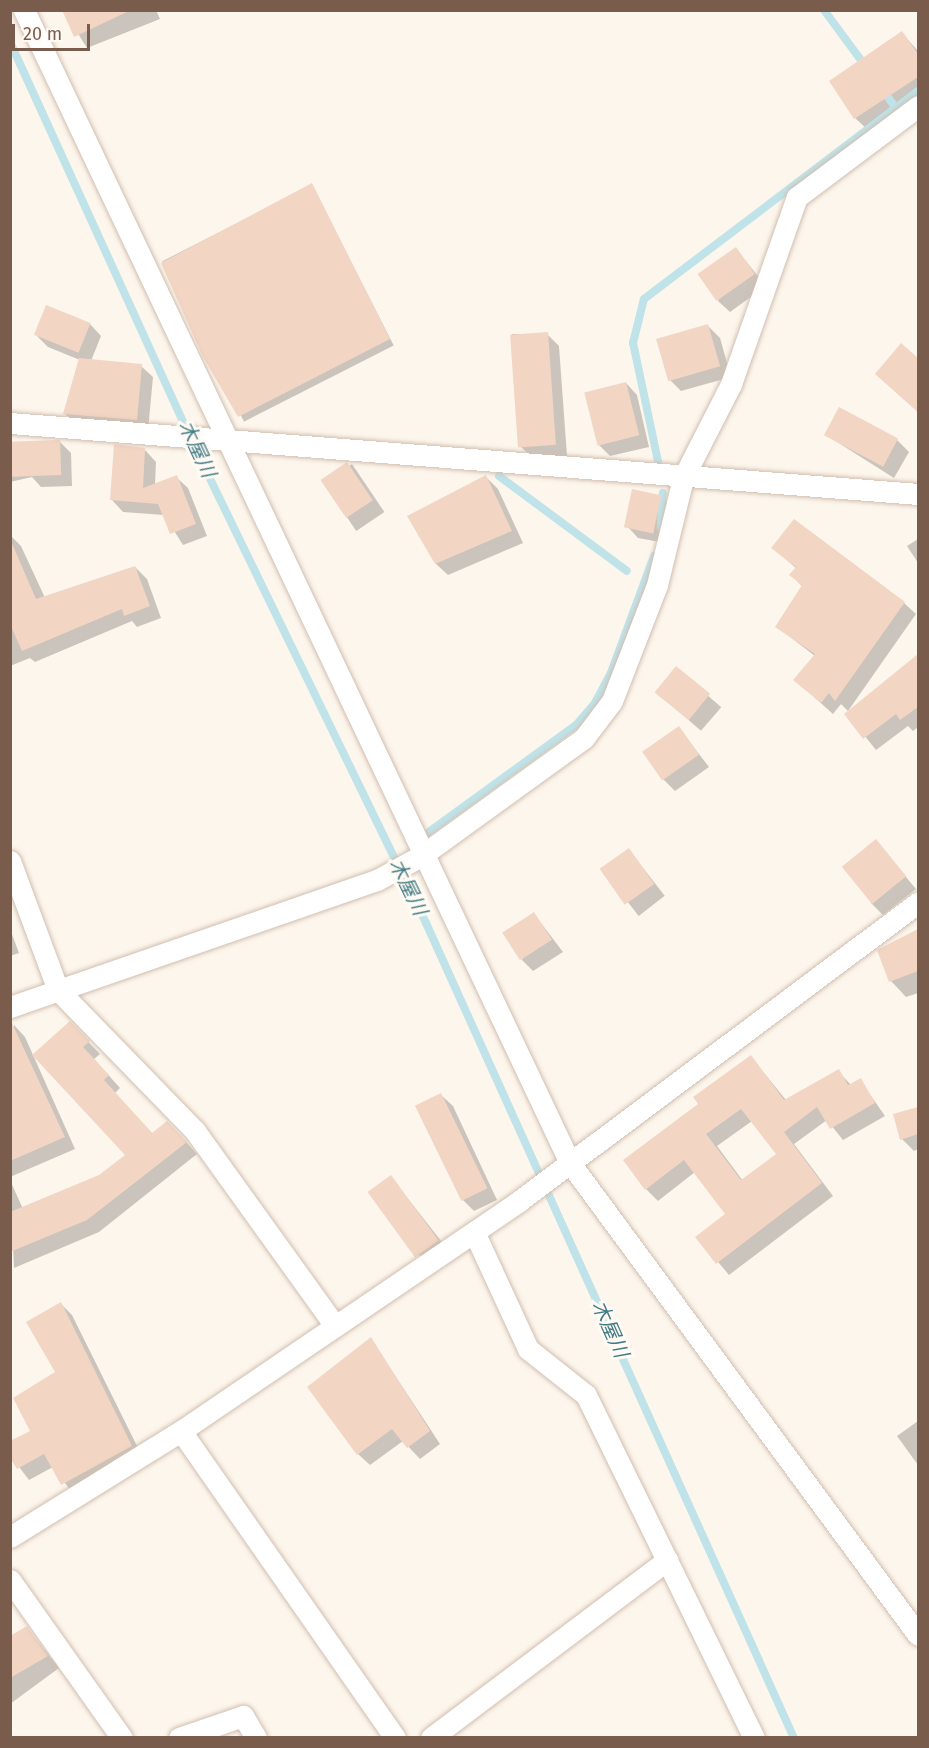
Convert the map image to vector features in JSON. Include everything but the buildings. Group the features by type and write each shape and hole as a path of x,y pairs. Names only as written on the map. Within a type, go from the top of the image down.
{"street":[{"path":"24,10 421,856 570,1163 918,1635"},
{"path":"10,1007 377,880 421,856 584,738 612,701 657,585 684,478 731,384 797,197 918,106"},
{"path":"10,423 163,435 228,443 918,494"},
{"path":"10,861 58,990 195,1131 335,1326"},
{"path":"10,1537 181,1431 519,1201 918,903"},
{"path":"474,1232 528,1349 586,1395 754,1737"},
{"path":"181,1431 395,1737"},
{"path":"431,1737 668,1560"},
{"path":"10,1580 122,1737"},
{"path":"179,1737 243,1716 256,1737"}],"waterway":[{"path":"824,10 866,67"},
{"name":"木屋川","path":"10,42 197,452 426,923 794,1738"},
{"path":"882,89 896,108"},
{"path":"659,466 633,343 644,299 918,91"},
{"path":"499,476 627,571"},
{"path":"661,527 663,493"},
{"path":"426,834 576,725 595,703 611,673 654,556"}]}
